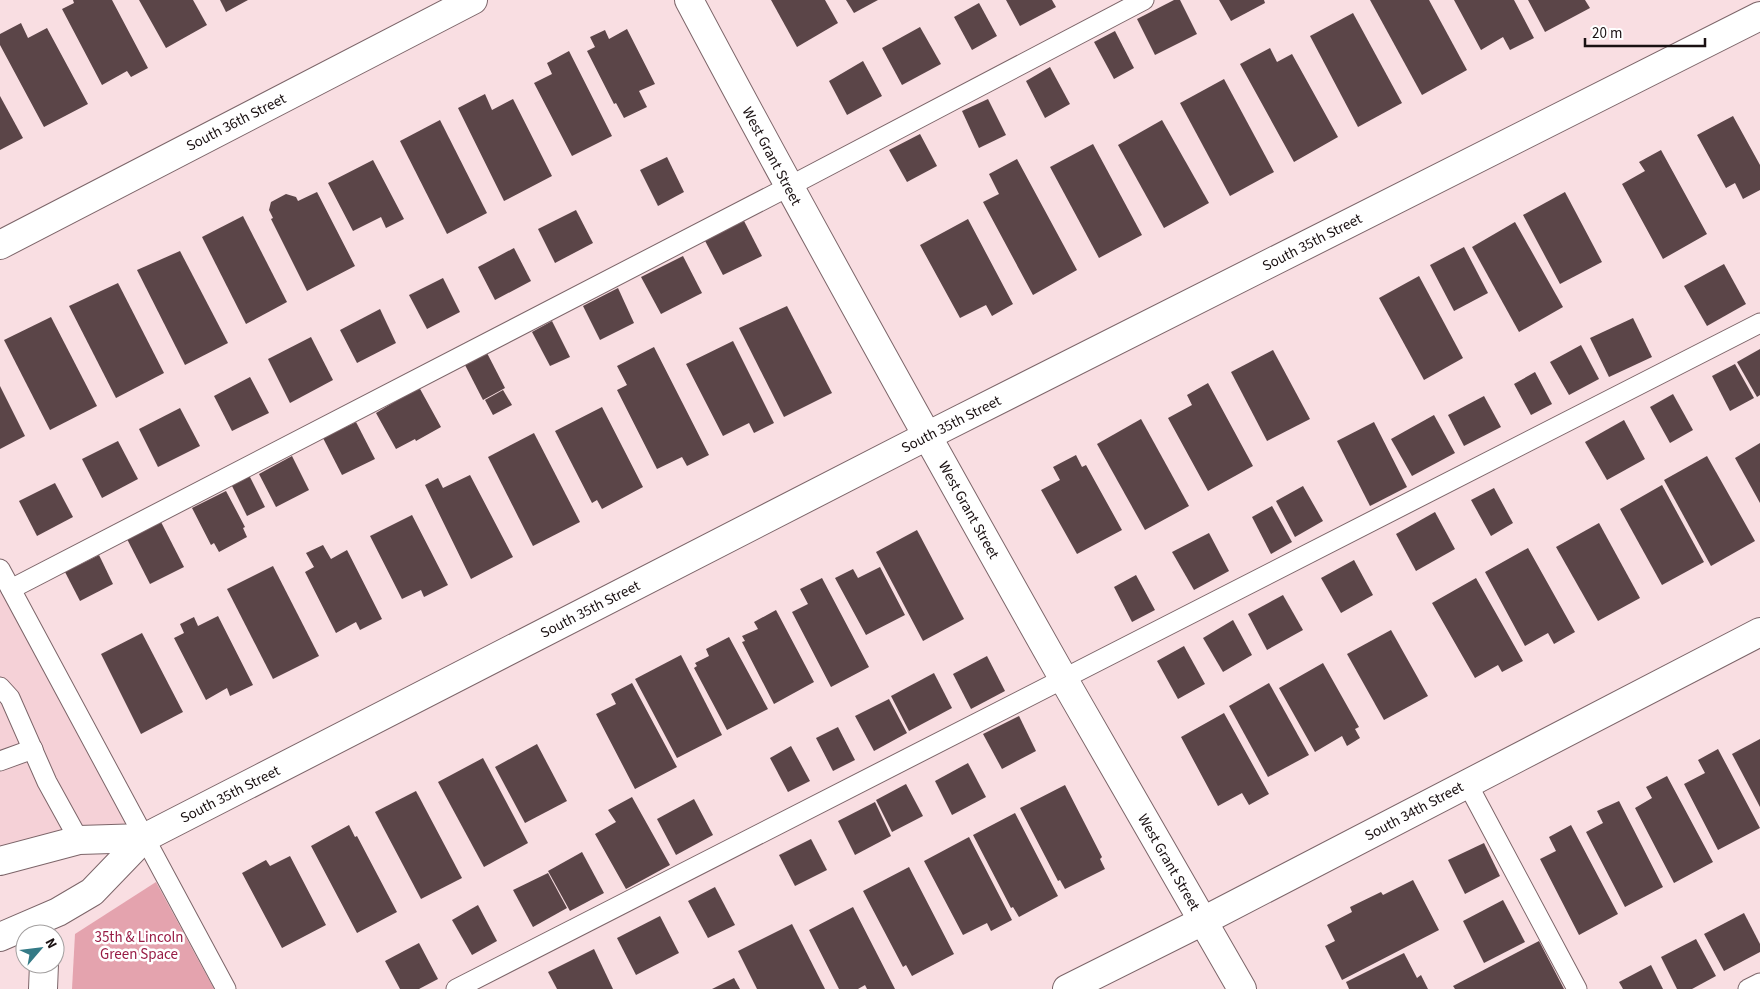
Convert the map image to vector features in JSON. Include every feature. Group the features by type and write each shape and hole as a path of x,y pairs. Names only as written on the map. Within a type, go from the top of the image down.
{"street":[{"name":"South 36th Street","path":"0,245 473,0"},
{"name":"West Grant Street","path":"689,0 788,187 927,436 1242,989"},
{"name":"South 35th Street","path":"0,937 55,923 92,892 144,838 927,436 1760,16"},
{"name":"South 34th Street","path":"1067,989 1203,921 1760,632"},
{"name":"South 35th Street","path":"0,861 79,840 144,838"},
{"path":"44,974 44,989"}],"lane":[{"path":"11,589 788,187 1144,0"},
{"path":"456,989 1760,323"},
{"path":"0,569 226,989"},
{"path":"0,687 10,698 47,782 79,840"},
{"path":"0,761 33,749"},
{"path":"1467,783 1577,989"},
{"path":"1748,989 1760,983"}],"shaded area":[{"path":"0,569 144,838 0,861"}],"green space":[{"name":"35th & Lincoln Green Space","path":"156,882 214,989 72,989 75,934"}],"building":[{"path":"73,0 112,0 148,68 131,77 127,71 102,85 62,9 74,3"},
{"path":"139,0 193,0 207,25 166,48"},
{"path":"220,0 248,0 226,12"},
{"path":"771,0 825,0 838,23 797,47"},
{"path":"846,0 878,0 854,13"},
{"path":"1006,0 1052,0 1056,7 1020,26"},
{"path":"1174,0 1180,0 1197,34 1155,55 1137,19"},
{"path":"1219,0 1264,0 1265,3 1231,21"},
{"path":"1370,0 1429,0 1467,70 1422,95"},
{"path":"1454,0 1514,0 1534,38 1510,50 1503,37 1481,50"},
{"path":"1528,0 1585,0 1590,8 1545,32"},
{"path":"979,3 997,36 972,50 954,17"},
{"path":"1353,13 1402,103 1358,127 1310,36"},
{"path":"21,23 28,38 47,28 88,104 44,127 0,45 0,34"},
{"path":"920,27 941,64 902,85 882,48"},
{"path":"627,29 655,84 639,91 647,107 624,118 616,103 614,104 587,51 595,47 590,37 605,30 609,39"},
{"path":"1115,31 1134,68 1114,79 1094,42"},
{"path":"1270,48 1277,62 1292,54 1338,137 1294,162 1240,64"},
{"path":"569,51 612,136 572,156 534,83 552,74 547,63"},
{"path":"863,61 882,96 847,115 829,81"},
{"path":"1050,67 1070,104 1045,118 1026,81"},
{"path":"1224,79 1274,172 1230,196 1180,103"},
{"path":"485,94 492,110 513,99 552,176 504,201 458,108"},
{"path":"0,96 23,138 0,150"},
{"path":"988,99 1006,135 979,148 962,111"},
{"path":"1733,116 1760,165 1760,190 1743,199 1735,183 1726,188 1697,135"},
{"path":"440,120 487,213 447,234 400,141"},
{"path":"1162,120 1209,203 1164,228 1118,145"},
{"path":"920,134 937,166 907,182 889,150"},
{"path":"1093,144 1142,235 1099,258 1050,167"},
{"path":"1661,150 1707,234 1663,259 1622,184 1645,171 1639,162"},
{"path":"667,157 684,192 658,206 640,170"},
{"path":"1017,159 1077,270 1033,295 983,202 999,194 989,174"},
{"path":"373,160 404,219 386,228 381,217 353,231 328,183"},
{"path":"317,192 355,266 307,291 271,219 273,218 269,210 271,202 286,194 296,197 298,201"},
{"path":"1565,192 1602,262 1560,284 1523,215"},
{"path":"576,210 593,243 555,263 538,229"},
{"path":"243,216 287,302 246,324 202,237"},
{"path":"742,217 762,256 723,275 703,237"},
{"path":"968,219 1013,304 992,316 986,305 960,318 920,245"},
{"path":"1515,222 1563,307 1519,332 1472,247"},
{"path":"1464,247 1488,293 1454,311 1430,265"},
{"path":"514,248 531,281 495,300 478,267"},
{"path":"180,251 228,343 185,365 137,270"},
{"path":"683,256 702,293 661,314 641,277"},
{"path":"1724,264 1746,304 1707,326 1684,286"},
{"path":"1419,276 1463,358 1424,380 1379,298"},
{"path":"443,278 460,312 427,329 409,295"},
{"path":"118,283 164,373 116,398 69,306"},
{"path":"618,288 634,323 600,340 583,306"},
{"path":"787,306 832,393 784,417 739,328"},
{"path":"380,309 396,343 357,363 340,330"},
{"path":"51,317 97,406 50,430 4,340"},
{"path":"1633,318 1652,357 1609,377 1590,338"},
{"path":"552,321 570,357 550,366 532,332"},
{"path":"311,337 333,380 290,403 268,359"},
{"path":"733,341 774,423 754,433 749,423 723,436 686,364"},
{"path":"1581,345 1599,379 1569,395 1550,362"},
{"path":"654,347 709,455 687,466 682,457 657,469 617,390 627,385 617,366"},
{"path":"1760,349 1760,395 1757,397 1737,362"},
{"path":"1273,350 1310,419 1267,441 1231,372"},
{"path":"487,353 505,388 483,400 465,365"},
{"path":"1735,364 1754,398 1730,411 1712,376"},
{"path":"1535,372 1552,404 1531,415 1514,384"},
{"path":"250,377 269,413 232,431 214,396"},
{"path":"1208,383 1253,466 1208,491 1168,418 1192,405 1187,395"},
{"path":"0,386 25,436 0,449"},
{"path":"419,387 441,427 416,441 415,439 396,449 376,413"},
{"path":"503,390 512,405 493,415 485,400"},
{"path":"1673,394 1693,430 1670,443 1650,407"},
{"path":"1484,396 1501,427 1464,446 1448,415"},
{"path":"602,407 643,487 602,509 597,500 592,503 555,431"},
{"path":"180,408 200,446 158,467 139,429"},
{"path":"1434,415 1455,453 1412,476 1391,439"},
{"path":"1141,419 1189,506 1145,530 1097,444"},
{"path":"1624,420 1645,459 1607,480 1585,442"},
{"path":"356,422 375,459 342,475 323,438"},
{"path":"1374,422 1407,487 1370,506 1337,441"},
{"path":"534,433 580,522 533,546 488,457"},
{"path":"118,441 138,479 102,498 82,459"},
{"path":"1760,443 1760,503 1735,458"},
{"path":"1076,455 1082,467 1086,465 1122,530 1077,554 1041,490 1060,480 1053,467"},
{"path":"292,456 309,490 276,507 259,474"},
{"path":"1707,456 1755,541 1711,566 1664,480"},
{"path":"249,475 265,507 247,516 231,484"},
{"path":"470,475 513,557 471,579 425,485 438,478 443,488"},
{"path":"55,483 73,517 37,536 19,501"},
{"path":"1662,485 1704,562 1662,585 1620,509"},
{"path":"1303,486 1323,521 1295,537 1276,501"},
{"path":"1494,488 1513,523 1491,536 1471,500"},
{"path":"226,491 245,527 243,528 247,537 219,552 214,543 211,545 192,508"},
{"path":"1272,506 1292,542 1271,554 1252,517"},
{"path":"1435,512 1455,549 1416,571 1396,534"},
{"path":"412,515 448,585 424,597 421,590 402,599 370,536"},
{"path":"161,522 184,567 150,584 127,539"},
{"path":"1599,523 1640,598 1598,621 1556,547"},
{"path":"917,530 964,619 923,641 876,552"},
{"path":"1209,533 1229,571 1194,590 1172,552"},
{"path":"323,545 331,559 347,550 382,619 360,630 356,622 336,633 305,572 314,567 306,553"},
{"path":"1528,548 1575,632 1554,644 1548,633 1525,646 1485,572"},
{"path":"99,555 113,584 80,601 65,572"},
{"path":"1354,560 1373,595 1341,613 1321,578"},
{"path":"273,566 319,656 273,679 227,589"},
{"path":"880,567 905,615 866,635 835,578 853,569 858,578"},
{"path":"1136,575 1155,610 1132,622 1114,587"},
{"path":"822,578 869,667 831,687 792,612 808,604 800,589"},
{"path":"1476,578 1523,661 1502,672 1498,665 1475,678 1432,603"},
{"path":"1283,595 1303,630 1267,650 1248,614"},
{"path":"776,610 814,682 774,704 742,642 745,641 742,636 758,629 754,622"},
{"path":"218,616 253,685 230,696 227,688 206,700 174,638 184,633 180,624 194,617 198,626"},
{"path":"1233,620 1252,655 1223,672 1203,638"},
{"path":"1391,630 1428,696 1384,720 1347,654"},
{"path":"142,633 183,712 141,734 101,654"},
{"path":"729,637 768,709 727,730 694,668 697,666 695,663 709,656 706,649"},
{"path":"1184,646 1205,684 1178,699 1157,661"},
{"path":"681,655 722,735 677,758 635,679"},
{"path":"987,656 1005,691 971,709 953,674"},
{"path":"1323,663 1359,727 1355,729 1360,738 1347,746 1342,736 1315,752 1279,688"},
{"path":"934,673 952,708 909,731 891,696"},
{"path":"632,683 677,767 635,789 596,714 616,704 611,694"},
{"path":"1269,683 1309,755 1268,777 1229,706"},
{"path":"889,699 907,733 874,751 855,716"},
{"path":"1224,713 1269,794 1249,805 1242,793 1218,806 1181,737"},
{"path":"1019,716 1036,751 1002,769 983,734"},
{"path":"838,727 855,760 833,771 816,738"},
{"path":"1760,739 1760,807 1732,754"},
{"path":"537,744 567,801 525,823 495,767"},
{"path":"791,746 810,781 788,792 770,758"},
{"path":"1718,749 1760,828 1718,850 1684,784 1705,773 1698,760"},
{"path":"483,758 528,843 484,867 438,782"},
{"path":"968,763 986,797 952,815 935,781"},
{"path":"1667,776 1713,862 1674,883 1635,808 1652,798 1646,787"},
{"path":"906,784 923,816 892,832 876,800"},
{"path":"1065,785 1102,857 1100,859 1105,869 1065,889 1060,880 1058,881 1020,808"},
{"path":"416,791 462,878 421,899 375,812"},
{"path":"632,797 670,865 626,889 595,834 616,822 608,810"},
{"path":"694,799 713,835 676,855 657,819"},
{"path":"1619,801 1663,887 1625,907 1586,832 1603,823 1597,811"},
{"path":"875,802 891,836 855,855 838,821"},
{"path":"1015,813 1058,896 1019,917 1013,907 1011,908 973,835"},
{"path":"349,825 355,837 357,836 397,912 357,933 311,846"},
{"path":"1571,825 1618,914 1579,935 1540,859 1556,851 1549,837"},
{"path":"969,837 1012,920 991,931 987,923 963,935 924,861"},
{"path":"811,839 827,870 795,886 779,855"},
{"path":"1484,843 1500,876 1465,894 1448,860"},
{"path":"582,852 604,893 570,911 548,871"},
{"path":"290,856 326,925 282,948 242,873 266,860 270,866"},
{"path":"909,867 954,954 912,976 906,965 903,967 863,891"},
{"path":"548,873 567,908 533,927 513,890"},
{"path":"1413,880 1439,930 1342,980 1325,946 1335,941 1327,925 1352,912 1350,907 1381,892 1383,895"},
{"path":"715,887 735,925 708,938 688,901"},
{"path":"1503,900 1525,942 1484,963 1463,921"},
{"path":"478,905 497,941 472,955 452,920"},
{"path":"853,907 895,989 867,989 865,985 858,989 839,989 809,930"},
{"path":"1744,913 1760,944 1760,952 1724,971 1704,934"},
{"path":"660,916 679,953 636,975 617,938"},
{"path":"792,924 825,989 757,989 738,951"},
{"path":"1696,939 1716,976 1692,989 1677,989 1661,957"},
{"path":"1539,941 1564,989 1455,989 1453,986"},
{"path":"419,943 438,979 419,989 400,989 385,961"},
{"path":"594,949 613,989 557,989 548,972"},
{"path":"1404,953 1417,978 1421,975 1428,989 1349,989 1346,982"},
{"path":"1651,965 1663,989 1623,989 1619,982"},
{"path":"734,978 740,989 712,989"}]}
